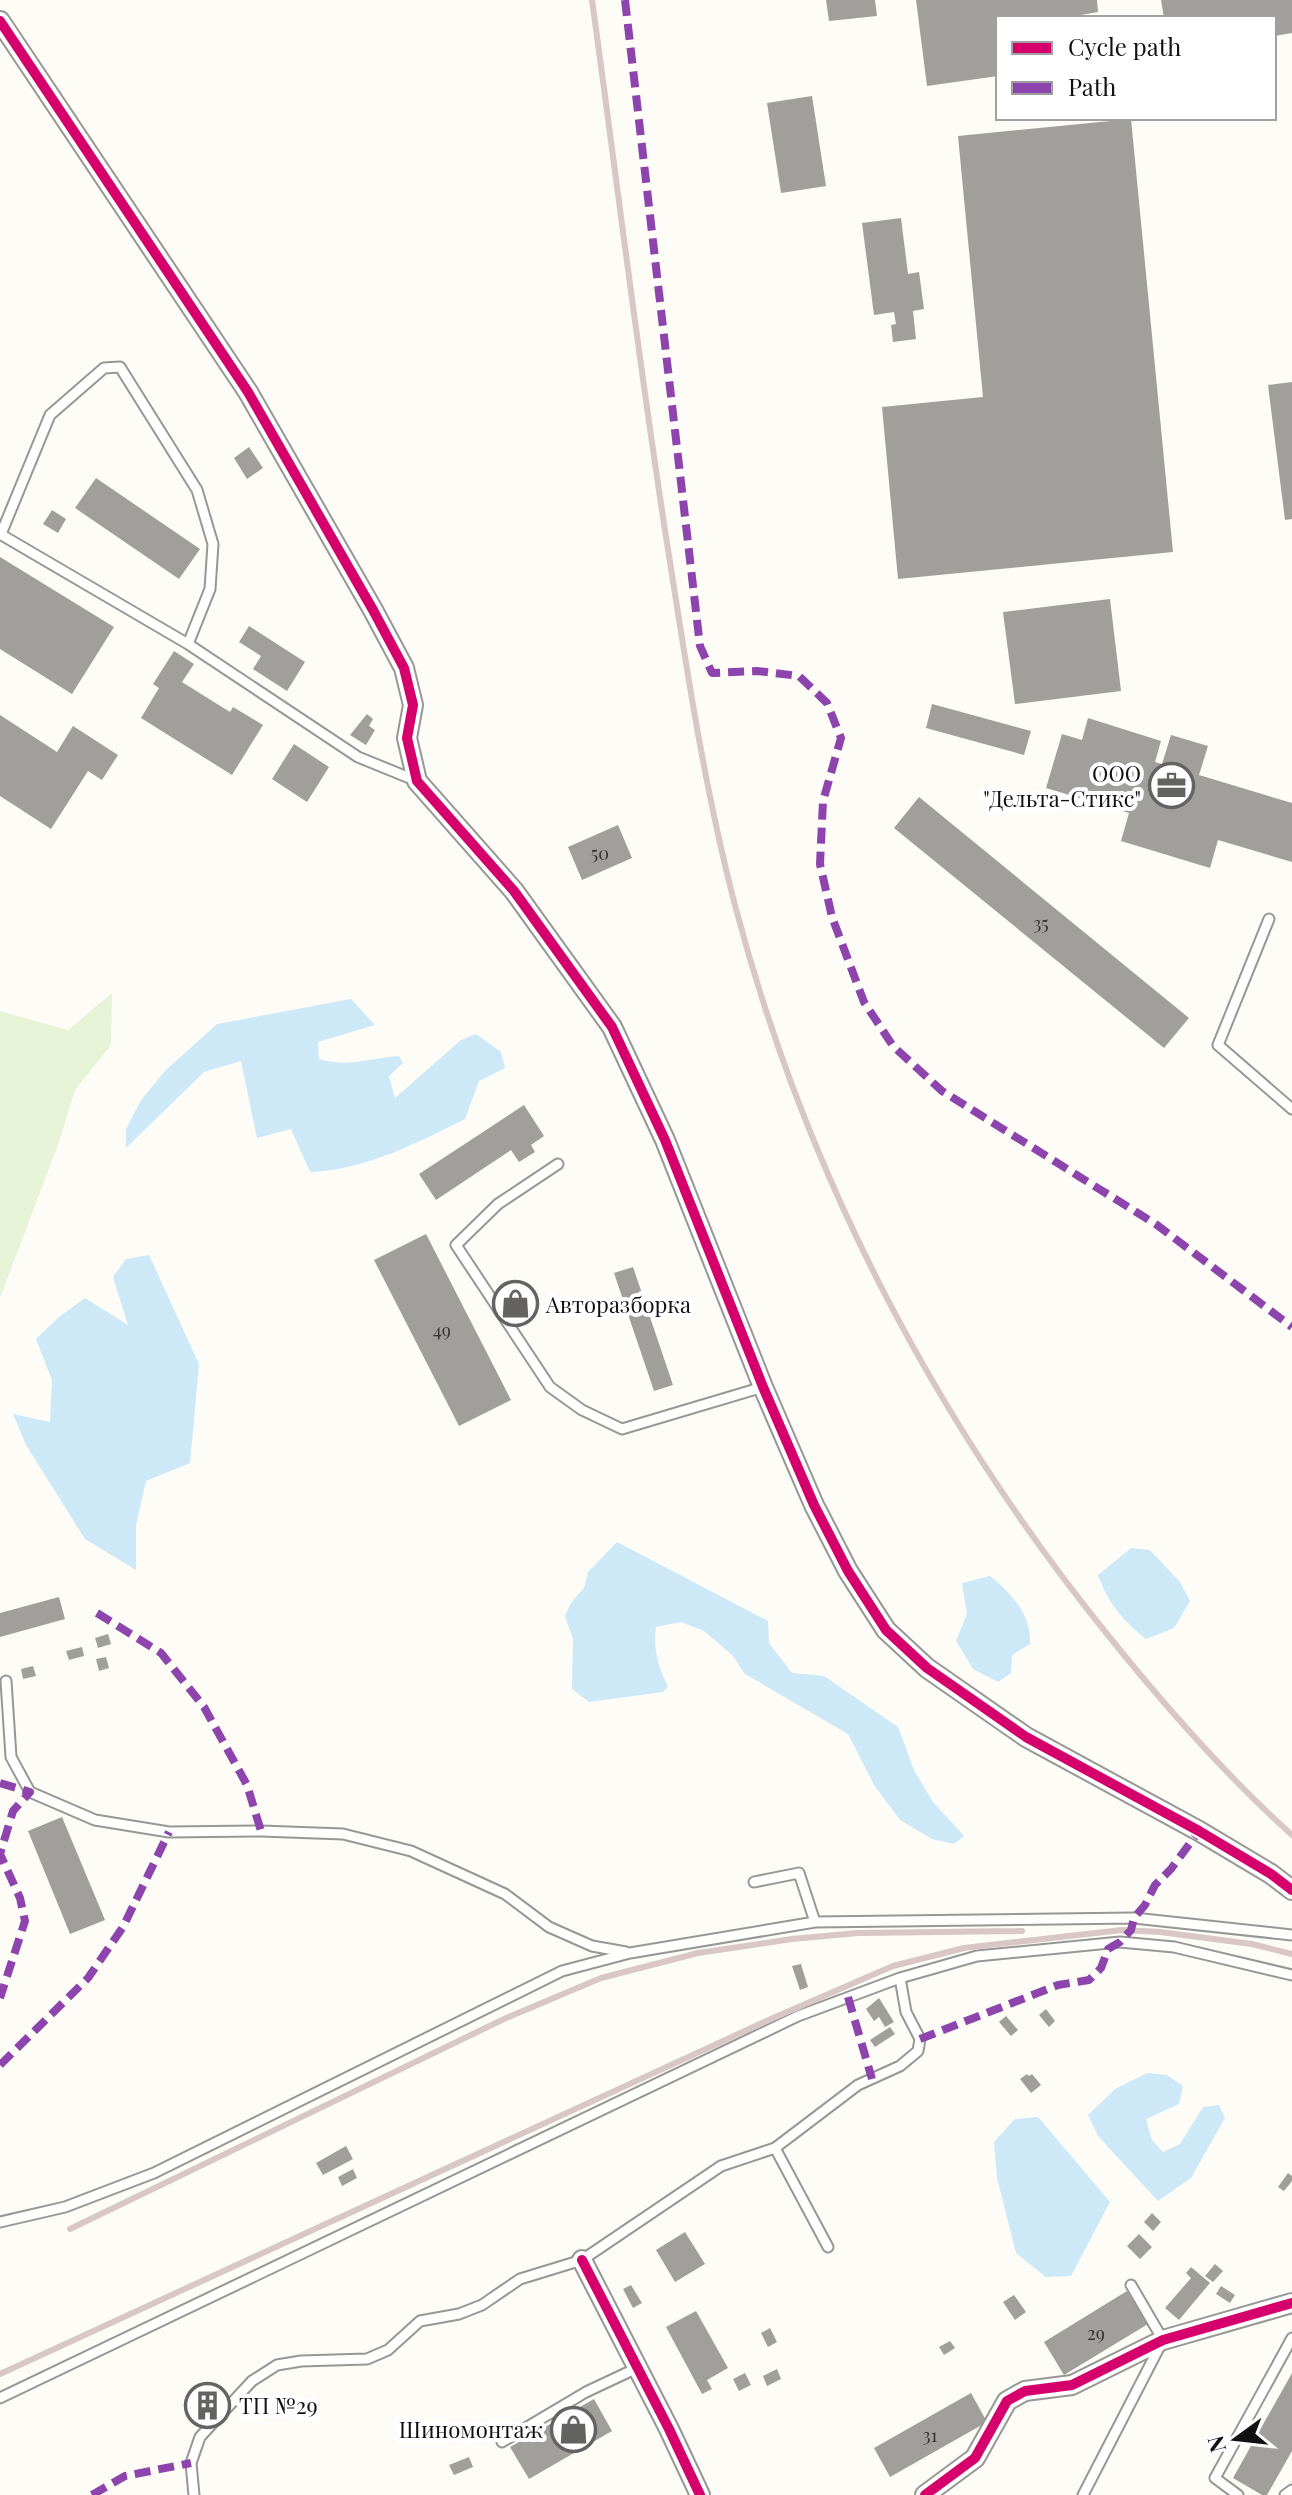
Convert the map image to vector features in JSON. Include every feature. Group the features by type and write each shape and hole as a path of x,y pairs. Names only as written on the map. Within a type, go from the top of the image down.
{"street":[{"path":"0,21 248,392 373,610 404,668 413,705 407,738 417,781 514,891 612,1027 665,1140 763,1387 814,1505 848,1571 886,1630 927,1668 1026,1737 1199,1831 1292,1890"},
{"path":"582,2260 700,2495"},
{"path":"925,2495 975,2458 1007,2401 1025,2391 1072,2385 1163,2340 1292,2303"}],"lane":[{"path":"188,644 210,589 213,544 197,490 120,367 104,368 50,415 1,534 188,644 358,757 417,781"},
{"path":"1269,919 1218,1045 1292,1109"},
{"path":"558,1164 498,1204 456,1245 550,1387 582,1410 622,1429 763,1387"},
{"path":"6,1681 11,1757 30,1792 82,1815 95,1820 169,1832 343,1834 411,1851 505,1894 549,1927 592,1946 630,1953"},
{"path":"754,1882 799,1873 815,1922"},
{"path":"0,2222 65,2207 154,2173 562,1971 630,1953 815,1922 1134,1918 1292,1935"},
{"path":"0,2398 798,2016 900,1978 977,1956 1120,1942 1174,1947 1292,1975"},
{"path":"194,2495 191,2463 200,2437 252,2381 277,2365 367,2359 388,2350 420,2321 459,2314 482,2305 520,2279 582,2260 721,2166 775,2148 858,2085 900,2066 918,2051 920,2039 906,2012 900,1978"},
{"path":"775,2148 828,2247"},
{"path":"1083,2495 1163,2340 1131,2285"},
{"path":"1238,2495 1215,2478 1292,2338"},
{"path":"502,2442 586,2392 637,2368"},
{"path":"1285,2495 1292,2490"}],"green space":[{"path":"112,993 111,1045 75,1090 59,1142 0,1298 0,1011 68,1030"}],"water":[{"path":"351,999 375,1025 318,1042 319,1059 349,1063 399,1056 403,1063 389,1076 395,1098 461,1040 476,1034 501,1052 505,1068 479,1081 465,1119 390,1154 351,1166 310,1172 291,1129 257,1138 241,1061 204,1072 126,1148 126,1129 141,1100 166,1070 217,1024"},
{"path":"149,1255 199,1364 190,1463 146,1481 136,1525 136,1570 85,1539 26,1445 13,1414 50,1422 52,1380 36,1339 85,1298 128,1325 113,1277 126,1259"},
{"path":"617,1542 768,1621 769,1643 792,1673 824,1676 898,1727 914,1770 933,1802 964,1836 954,1844 932,1839 900,1820 874,1785 848,1734 745,1674 732,1655 704,1631 681,1622 656,1627 657,1658 668,1686 663,1692 589,1702 572,1689 573,1639 565,1616 584,1588 588,1572"},
{"path":"1131,1548 1150,1550 1180,1582 1190,1601 1174,1628 1146,1639 1117,1611 1098,1575"},
{"path":"990,1576 1019,1606 1030,1633 1030,1644 1012,1655 1011,1673 998,1682 973,1669 956,1641 967,1614 962,1583"},
{"path":"1147,2073 1167,2075 1183,2086 1179,2104 1146,2119 1152,2140 1163,2152 1180,2144 1203,2107 1219,2105 1225,2118 1191,2178 1158,2201 1098,2136 1088,2115 1115,2089"},
{"path":"1038,2117 1110,2202 1071,2276 1046,2277 1016,2253 997,2178 994,2142 1015,2119"}],"building":[{"path":"826,0 875,0 877,16 829,21"},
{"path":"916,0 1097,0 1098,12 1075,16 996,16 996,76 927,86"},
{"path":"1161,0 1292,0 1292,33 1276,36 1276,16 1164,16"},
{"path":"812,96 826,186 781,193 767,103"},
{"path":"1131,120 1173,552 898,579 882,407 983,397 958,136"},
{"path":"901,218 908,274 919,272 924,309 913,311 916,339 893,342 891,325 896,324 894,312 874,315 862,223"},
{"path":"1292,382 1292,519 1285,520 1268,385"},
{"path":"249,447 263,468 247,479 234,458"},
{"path":"96,478 200,549 179,579 75,508"},
{"path":"52,510 66,519 58,533 43,524"},
{"path":"0,557 114,627 72,694 0,649"},
{"path":"1110,599 1121,691 1015,704 1003,612"},
{"path":"249,626 305,662 287,691 253,669 261,656 239,642"},
{"path":"174,651 194,664 182,682 230,712 233,707 263,725 232,775 141,718 159,688 153,684"},
{"path":"932,704 1031,731 1024,755 926,728"},
{"path":"367,714 373,719 369,726 375,730 366,745 350,735"},
{"path":"0,715 57,752 73,726 118,755 102,780 88,771 51,829 0,796"},
{"path":"1088,718 1161,741 1155,762 1162,764 1171,735 1208,746 1199,775 1292,803 1292,862 1218,840 1210,868 1121,841 1129,813 1046,788 1062,734 1082,740"},
{"path":"294,744 329,767 307,802 272,779"},
{"path":"919,797 1189,1018 1164,1048 894,828"},
{"path":"618,825 632,858 582,880 568,847"},
{"path":"524,1105 544,1136 531,1145 535,1152 519,1162 511,1150 436,1200 419,1174"},
{"path":"426,1234 511,1400 459,1426 374,1260"},
{"path":"633,1267 673,1385 654,1391 614,1273"},
{"path":"59,1597 65,1619 0,1637 0,1613"},
{"path":"108,1634 111,1644 98,1648 95,1638"},
{"path":"82,1647 84,1656 69,1660 66,1651"},
{"path":"106,1657 109,1668 99,1671 96,1659"},
{"path":"33,1666 36,1676 23,1679 21,1669"},
{"path":"62,1817 105,1920 70,1934 28,1831"},
{"path":"801,1964 808,1987 800,1990 792,1966"},
{"path":"879,1998 894,2022 885,2027 879,2017 874,2021 866,2009"},
{"path":"1046,2009 1055,2021 1049,2027 1039,2015"},
{"path":"1006,2016 1018,2030 1011,2036 999,2022"},
{"path":"890,2027 895,2034 875,2047 870,2040"},
{"path":"1032,2074 1041,2085 1031,2093 1020,2079"},
{"path":"346,2146 353,2159 323,2175 316,2163"},
{"path":"353,2169 357,2178 342,2186 338,2177"},
{"path":"1288,2173 1292,2181 1284,2191 1278,2187"},
{"path":"1152,2213 1161,2222 1153,2231 1144,2222"},
{"path":"685,2232 705,2264 675,2282 656,2250"},
{"path":"1139,2234 1152,2247 1140,2259 1127,2246"},
{"path":"1215,2264 1223,2271 1213,2282 1205,2276"},
{"path":"1191,2267 1210,2283 1179,2320 1165,2308 1191,2278 1186,2273"},
{"path":"631,2285 642,2303 633,2308 623,2289"},
{"path":"1221,2286 1235,2295 1230,2303 1216,2294"},
{"path":"1127,2291 1148,2324 1064,2375 1044,2342"},
{"path":"1014,2295 1026,2312 1015,2320 1003,2302"},
{"path":"696,2311 728,2368 707,2380 712,2389 702,2394 666,2327"},
{"path":"770,2328 777,2342 768,2347 761,2333"},
{"path":"950,2341 955,2348 944,2355 939,2347"},
{"path":"777,2369 781,2379 767,2386 763,2376"},
{"path":"745,2373 751,2385 739,2391 733,2379"},
{"path":"1292,2373 1292,2451 1267,2495 1262,2495 1233,2478"},
{"name":"ТП №29","path":"209,2393 220,2404 207,2417 196,2405"},
{"path":"971,2393 987,2422 890,2477 874,2448"},
{"path":"594,2399 612,2431 529,2479 510,2447"},
{"path":"469,2457 473,2467 454,2475 449,2465"}],"railway":[{"path":"592,0 649,422 698,736 736,909 765,1008 799,1104 839,1199 883,1291 932,1381 986,1468 1045,1553 1150,1687 1195,1738 1292,1835"},
{"path":"0,2374 773,2018 893,1966 964,1948 1122,1930 1252,1944 1292,1954"},
{"path":"70,2229 504,2019 601,1978 698,1953 792,1939 858,1933 1022,1931"}],"marked path":[{"path":"625,0 700,646 712,673 757,671 799,676 827,703 841,738 823,801 820,864 832,917 864,1002 893,1046 942,1091 1157,1225 1292,1327"},
{"path":"97,1613 161,1653 204,1707 247,1785 261,1831"},
{"path":"0,1783 30,1792 13,1811 0,1854 20,1898 25,1921 0,1998"},
{"path":"920,2039 1058,1985 1089,1980 1101,1968 1108,1949 1131,1930 1134,1918 1155,1885 1199,1831"},
{"path":"0,2065 88,1978 123,1927 169,1832"},
{"path":"848,1997 872,2079"},
{"path":"92,2495 125,2476 191,2463"}],"cycle path":[{"path":"0,21 248,392 373,610 404,668 413,705 407,738 417,781 514,891 612,1027 665,1140 763,1387 814,1505 848,1571 886,1630 927,1668 1026,1737 1199,1831 1292,1890"},
{"path":"582,2260 700,2495"},
{"path":"925,2495 975,2458 1007,2401 1025,2391 1072,2385 1163,2340 1292,2303"}],"place":[{"name":"ООО \"Дельта-Стикс\"","path":"1172,786"},
{"name":"Авторазборка","path":"515,1304"},
{"name":"ТП №29","path":"208,2405"},
{"name":"Шиномонтаж","path":"574,2429"}]}
